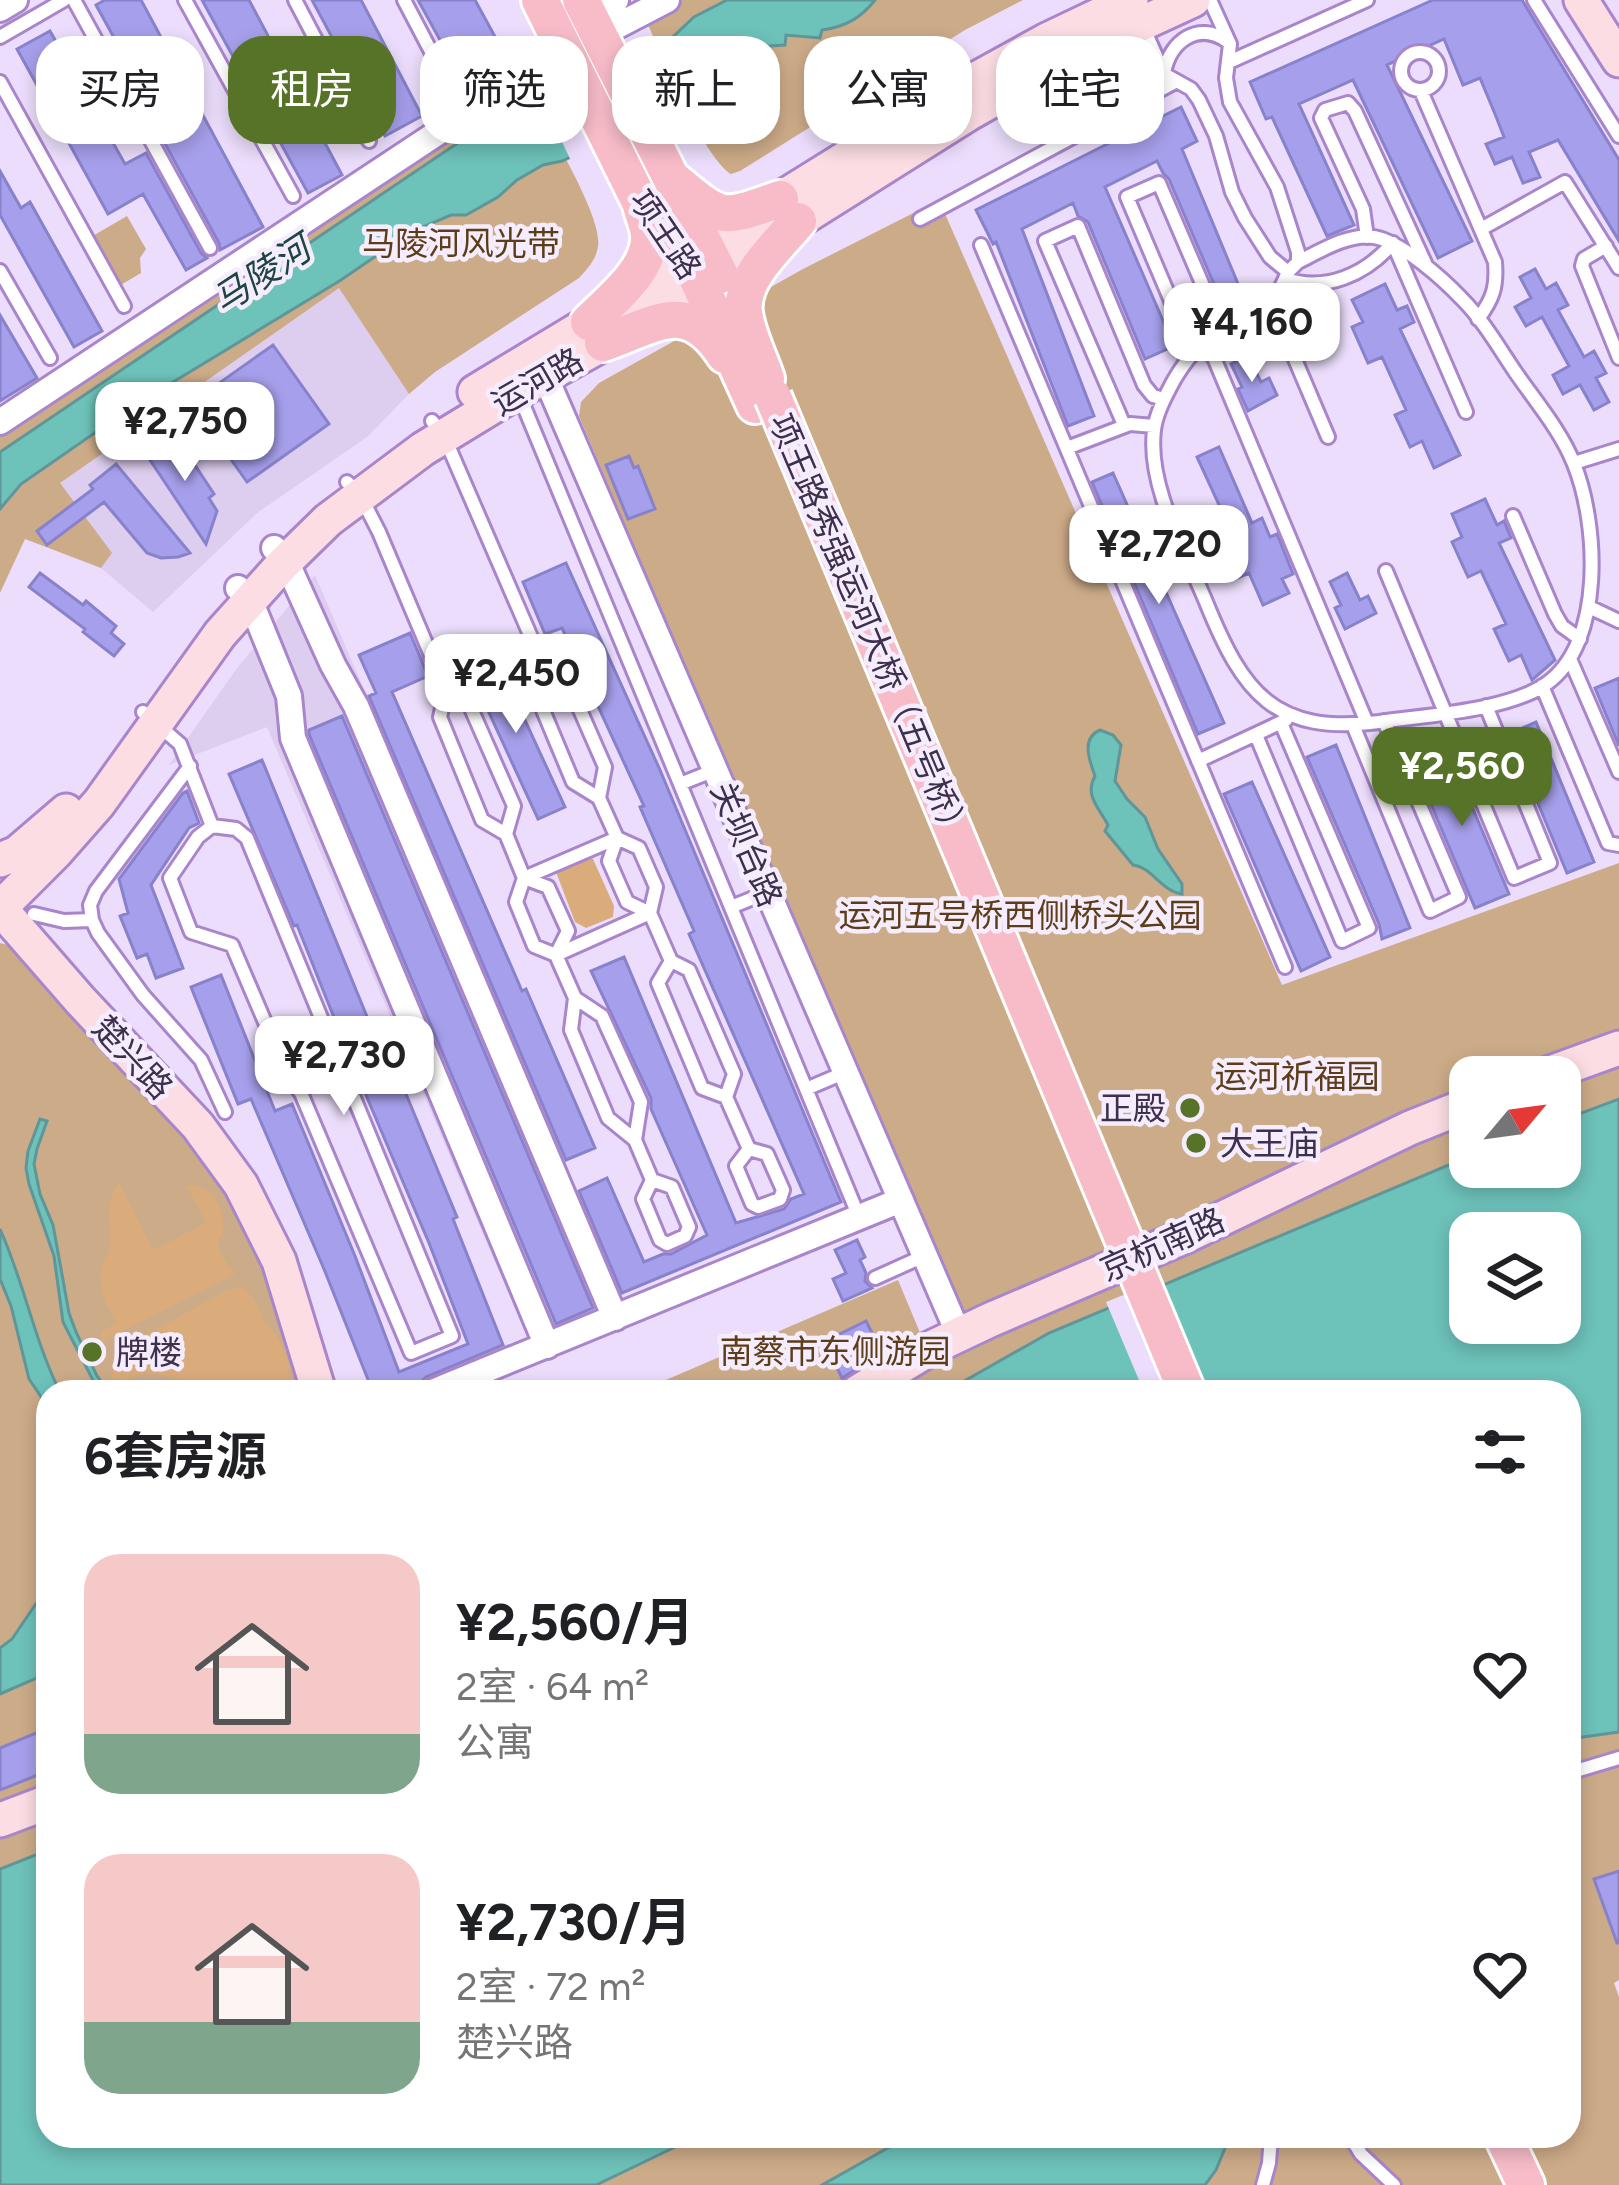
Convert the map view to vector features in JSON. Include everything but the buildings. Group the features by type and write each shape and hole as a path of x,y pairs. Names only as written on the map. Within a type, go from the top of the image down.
{"main road":[{"name":"项王路","path":"540,0 559,36"},
{"name":"项王路","path":"596,12 761,394"},
{"name":"项王路","path":"588,95 640,202 705,269"},
{"path":"667,174 710,210 725,215 789,210"},
{"path":"596,333 642,261 649,234 640,202"},
{"path":"761,394 743,310 745,294 789,210"},
{"path":"596,333 669,320 690,321 706,330 761,394"},
{"name":"项王路秀强运河大桥（五号桥）","path":"761,394 1158,1380"},
{"name":"项王路秀强运河大桥（五号桥）","path":"761,394 1182,1380"},
{"path":"1482,2148 1499,2185"},
{"path":"1509,2148 1526,2185"}],"street":[{"path":"0,9 15,0"},
{"path":"596,12 668,0"},
{"name":"运河路","path":"13,914 74,817 150,717 206,625 244,594 280,554 302,520 438,428 705,269 789,210 1065,59 1135,8 1193,0"},
{"path":"1581,0 1619,60"},
{"path":"0,422 421,144"},
{"name":"关坝台路","path":"533,373 621,552 959,1335"},
{"path":"280,554 356,706 615,1318"},
{"path":"244,594 289,696 292,738 547,1346"},
{"path":"0,860 74,817"},
{"name":"运河路","path":"0,879 74,817"},
{"name":"楚兴路","path":"13,914 64,982 198,1126 241,1185 279,1261 315,1380"},
{"path":"1581,1062 1619,1048"},
{"name":"京杭南路","path":"879,1380 959,1335 1188,1235 1449,1113"},
{"path":"461,1380 901,1200"},
{"path":"0,1820 36,1806"}],"lane":[{"path":"0,37 64,0"},
{"path":"74,0 210,248"},
{"path":"185,0 293,196"},
{"path":"295,0 314,36"},
{"path":"404,0 423,36"},
{"path":"1210,0 1230,44 1226,78 1230,102 1277,187 1298,252 1271,305 1222,330 1178,374 1154,426 1153,454 1160,491 1217,629 1237,664 1287,720 1369,928 1342,941 1256,735"},
{"path":"1229,62 1367,0"},
{"path":"1534,0 1619,136"},
{"path":"1135,8 1169,78 1191,89 1199,100 1216,136 1232,192 1270,257 1302,284 1337,281 1377,261 1393,243"},
{"path":"1169,78 1171,51 1195,35 1211,32 1230,44"},
{"path":"920,219 1169,78"},
{"path":"0,82 124,306"},
{"path":"1421,91 1495,262 1492,301 1478,319"},
{"path":"1367,237 1363,209 1321,118 1325,110 1343,102 1355,111 1427,268"},
{"path":"1481,229 1565,182 1619,268"},
{"path":"1222,330 1159,183 1127,197 1188,340 1215,360 1430,911 1459,897 1384,721"},
{"path":"1124,425 1045,241 1078,226 1144,385 1153,396 1164,399"},
{"path":"1198,761 1287,720 1360,724 1486,706 1527,694 1570,659 1589,607 1588,526 1574,463 1465,301 1393,243 1367,237 1326,248 1290,271"},
{"path":"1393,243 1466,412"},
{"path":"981,245 1285,967"},
{"path":"1606,246 1582,266 1619,358"},
{"path":"0,271 50,358"},
{"path":"1271,305 1328,437"},
{"path":"533,373 590,565 859,1217"},
{"path":"1067,448 1124,425 1154,426"},
{"path":"438,428 534,644 556,655 605,767 599,798"},
{"path":"1574,463 1619,449"},
{"path":"354,488 446,692 470,706 514,806 506,834"},
{"path":"1513,516 1555,614 1580,639"},
{"path":"590,565 621,552"},
{"path":"1386,571 1514,878 1550,863 1486,706"},
{"path":"1589,607 1619,621"},
{"path":"534,644 525,667 573,782 599,798 617,838 639,848 656,887 650,913 670,961 689,970 734,1074 726,1096 749,1149"},
{"path":"1570,659 1619,772"},
{"path":"1542,686 1608,843 1619,845"},
{"path":"446,692 440,717 482,820 506,834 524,878 516,902 534,946 556,955 575,998 571,1030 608,1118 635,1140 652,1180 643,1199 660,1240 667,1244 685,1236 689,1227 672,1186 652,1180"},
{"path":"150,717 180,744 212,826"},
{"path":"190,766 90,905 92,920 143,995 201,1060 225,1112"},
{"path":"680,784 715,770"},
{"path":"212,826 236,829 247,838 452,1336 411,1353 301,1093 288,1076 232,945 191,932 170,878 198,837 212,826"},
{"path":"524,878 617,838"},
{"path":"617,838 609,861 627,902 650,913"},
{"path":"524,878 548,887 568,931 556,955"},
{"path":"731,907 768,892"},
{"path":"556,955 650,913"},
{"path":"13,914 92,920"},
{"path":"670,961 658,983 702,1088 726,1096"},
{"path":"575,998 602,1016 640,1102 635,1140"},
{"path":"806,1089 846,1072"},
{"path":"749,1149 766,1154 783,1190 780,1198 758,1207 752,1204 736,1166 749,1149"},
{"path":"875,1278 925,1256"},
{"path":"1581,1769 1619,1758"},
{"path":"1262,2185 1270,2148"},
{"path":"1357,2148 1394,2185"}],"shaded area":[{"path":"727,0 875,0 852,21 822,30 820,36 786,35 785,45 780,45 780,36 674,36 694,17"},
{"path":"612,74 612,138 543,165 466,215 451,215 411,232 132,407 21,484 0,509 0,452 456,144 588,144 588,86"},
{"path":"340,287 409,394 367,437 257,513 153,612 101,568 111,553 59,483"},
{"path":"315,575 366,694 360,696 618,1308 530,1344 267,727 169,765 237,668"},
{"path":"1100,730 1121,745 1115,781 1145,817 1158,849 1182,884 1182,894 1133,865 1105,831 1108,825 1092,795 1095,776 1088,750 1090,738"},
{"path":"584,857 593,859 614,906 613,917 586,928 575,922 556,872"},
{"path":"1619,1099 1619,1732 1581,1737 1581,1380 966,1380 1049,1333 1449,1165 1449,1188 1581,1188 1581,1113"},
{"path":"40,1119 47,1121 34,1164 40,1194 53,1225 69,1313 100,1380 93,1380 63,1322 54,1256 29,1184 28,1151"},
{"path":"119,1182 153,1250 206,1223 187,1186 209,1192 222,1219 220,1251 235,1274 104,1341 102,1332 116,1322 100,1281 110,1239 110,1202"},
{"path":"0,1229 55,1380 36,1380 36,1389 29,1379 0,1279"},
{"path":"237,1287 248,1292 281,1343 288,1380 182,1380 151,1374 130,1380 112,1378 122,1348"},
{"path":"36,1604 36,1678 0,1694 0,1648 12,1639"},
{"path":"36,1855 36,2148 673,2148 596,2185 0,2185 0,1869"},
{"path":"888,2148 1225,2148 1205,2185 822,2185"}],"green space":[{"path":"683,0 1023,0 955,36 804,36 804,131 731,174 706,144 780,144 780,36 653,36 645,18"},
{"name":"马陵河风光带","path":"442,144 558,144 592,215 597,251 579,278 409,394 339,288 60,483 112,553 101,568 25,539 0,593 0,433"},
{"name":"运河五号桥西侧桥头公园","path":"939,200 1282,985 1619,863 1619,1037 1569,1056 1449,1056 1449,1104 960,1318 579,416 581,402 599,383 803,269"},
{"path":"127,216 146,249 140,258 141,273 119,286 91,237"},
{"path":"0,943 12,946 190,1131 257,1235 300,1380 36,1380 36,1855 0,1869"},
{"path":"1619,1064 1619,1099 1581,1113 1581,1077"},
{"path":"1449,1126 1449,1165 1049,1333 966,1380 898,1380 939,1356"},
{"name":"南蔡市东侧游园","path":"898,1280 921,1335 859,1380 666,1380"},
{"path":"1619,1732 1619,1980 1614,1983 1619,1997 1619,2185 571,2185 651,2148 1581,2148 1581,1737"}],"pier":[{"path":"612,67 612,144 572,163 563,144 588,144 588,79"},
{"path":"1158,1281 1199,1380 1139,1380 1106,1302"}],"place":[{"name":"正殿","path":"1190,1108"},
{"name":"大王庙","path":"1196,1143"},
{"name":"牌楼","path":"92,1352"}],"water label":[{"name":"马陵河","path":"261,274"}],"park label":[{"name":"运河祈福园","path":"1297,1076"}]}
